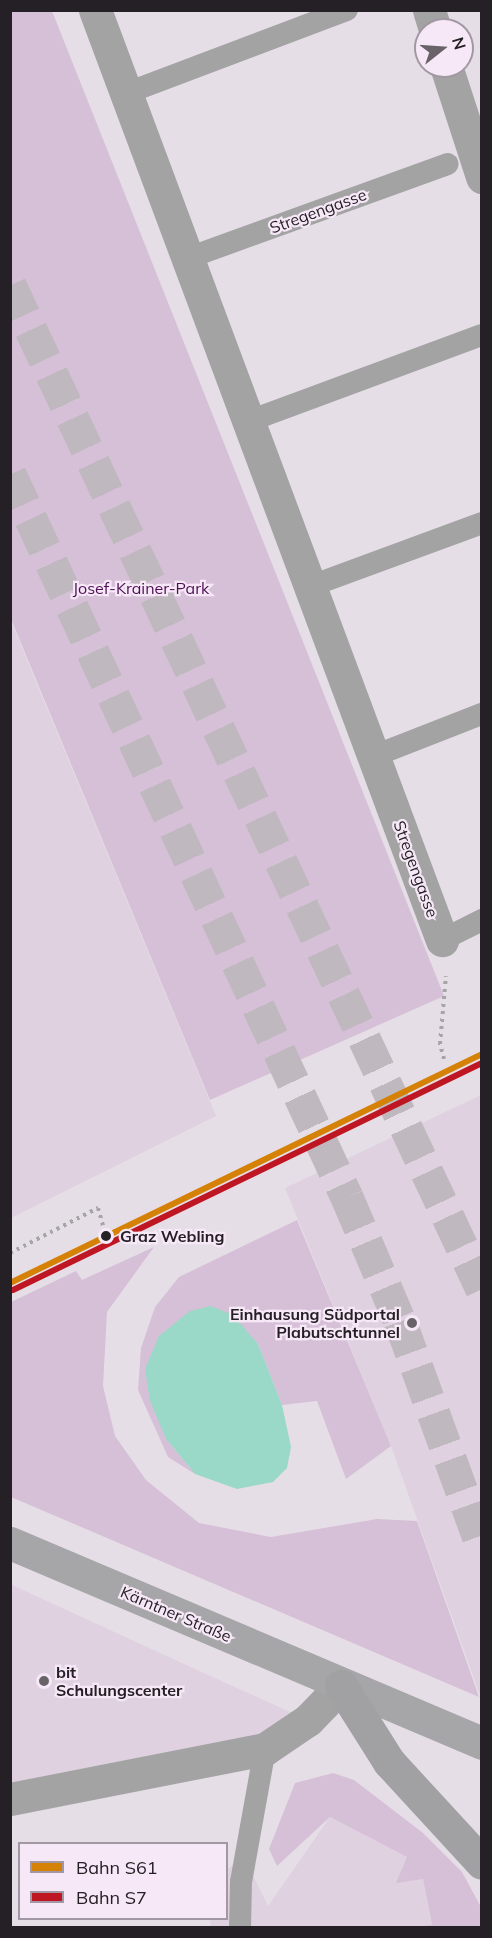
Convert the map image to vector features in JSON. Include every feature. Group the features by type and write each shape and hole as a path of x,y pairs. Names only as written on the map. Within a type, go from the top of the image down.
{"highway":[{"path":"342,1686 389,1762 482,1863"}],"main road":[{"name":"Kärntner Straße","path":"10,1543 342,1686 472,1739"}],"street":[{"name":"Stregengasse","path":"95,10 442,940"},
{"path":"450,78 482,177"},
{"path":"10,1799 264,1749 308,1720 342,1686"}],"lane":[{"path":"127,93 347,10"},
{"name":"Stregengasse","path":"188,258 447,164"},
{"path":"249,421 482,335"},
{"path":"311,586 482,523"},
{"path":"374,756 482,714"},
{"name":"Stregengasse","path":"442,940 482,921"},
{"path":"240,1928 241,1882 264,1749"}],"path":[{"path":"442,940 446,967 440,1044 444,1059"},
{"path":"10,1253 98,1208 106,1236"}],"shaded area":[{"path":"10,619 216,1116 11,1218 10,1217"},
{"name":"Einhausung Südportal Plabutschtunnel","path":"481,1095 481,1698 391,1446 285,1188"},
{"path":"211,1306 233,1315 258,1344 282,1405 291,1447 287,1468 273,1482 237,1489 195,1474 166,1439 150,1401 145,1369 159,1336 190,1311"},
{"path":"10,1584 308,1720 265,1749 11,1797"},
{"path":"330,1817 407,1857 423,1879 432,1927 211,1928 210,1920 228,1920 228,1868 245,1859 268,1906"}],"green space":[{"name":"Josef-Krainer-Park","path":"11,10 52,11 444,996 210,1100 11,619"},
{"path":"297,1220 391,1446 346,1479 317,1401 282,1405 258,1344 166,1439 195,1474 168,1457 138,1390 141,1348 155,1307 179,1277"},
{"path":"154,1247 107,1312 103,1386 115,1436 146,1480 199,1523 271,1537 377,1519 417,1521 479,1697 11,1497 11,1302 76,1271 82,1280"},
{"path":"333,1773 354,1780 423,1833 462,1872 481,1907 481,1927 415,1927 432,1925 423,1879 396,1883 407,1857 330,1817 277,1866 269,1849 295,1783"}],"tunnel":[{"path":"10,285 482,1289"},
{"path":"10,474 347,1197 400,1321 482,1546"}],"rail line":[{"name":"S61","path":"10,1283 482,1054"},
{"name":"S7","path":"13,1290 482,1063"}],"place":[{"name":"Graz Webling","path":"106,1236"},
{"name":"Einhausung Südportal Plabutschtunnel","path":"412,1323"},
{"name":"bit Schulungscenter","path":"44,1681"}]}
